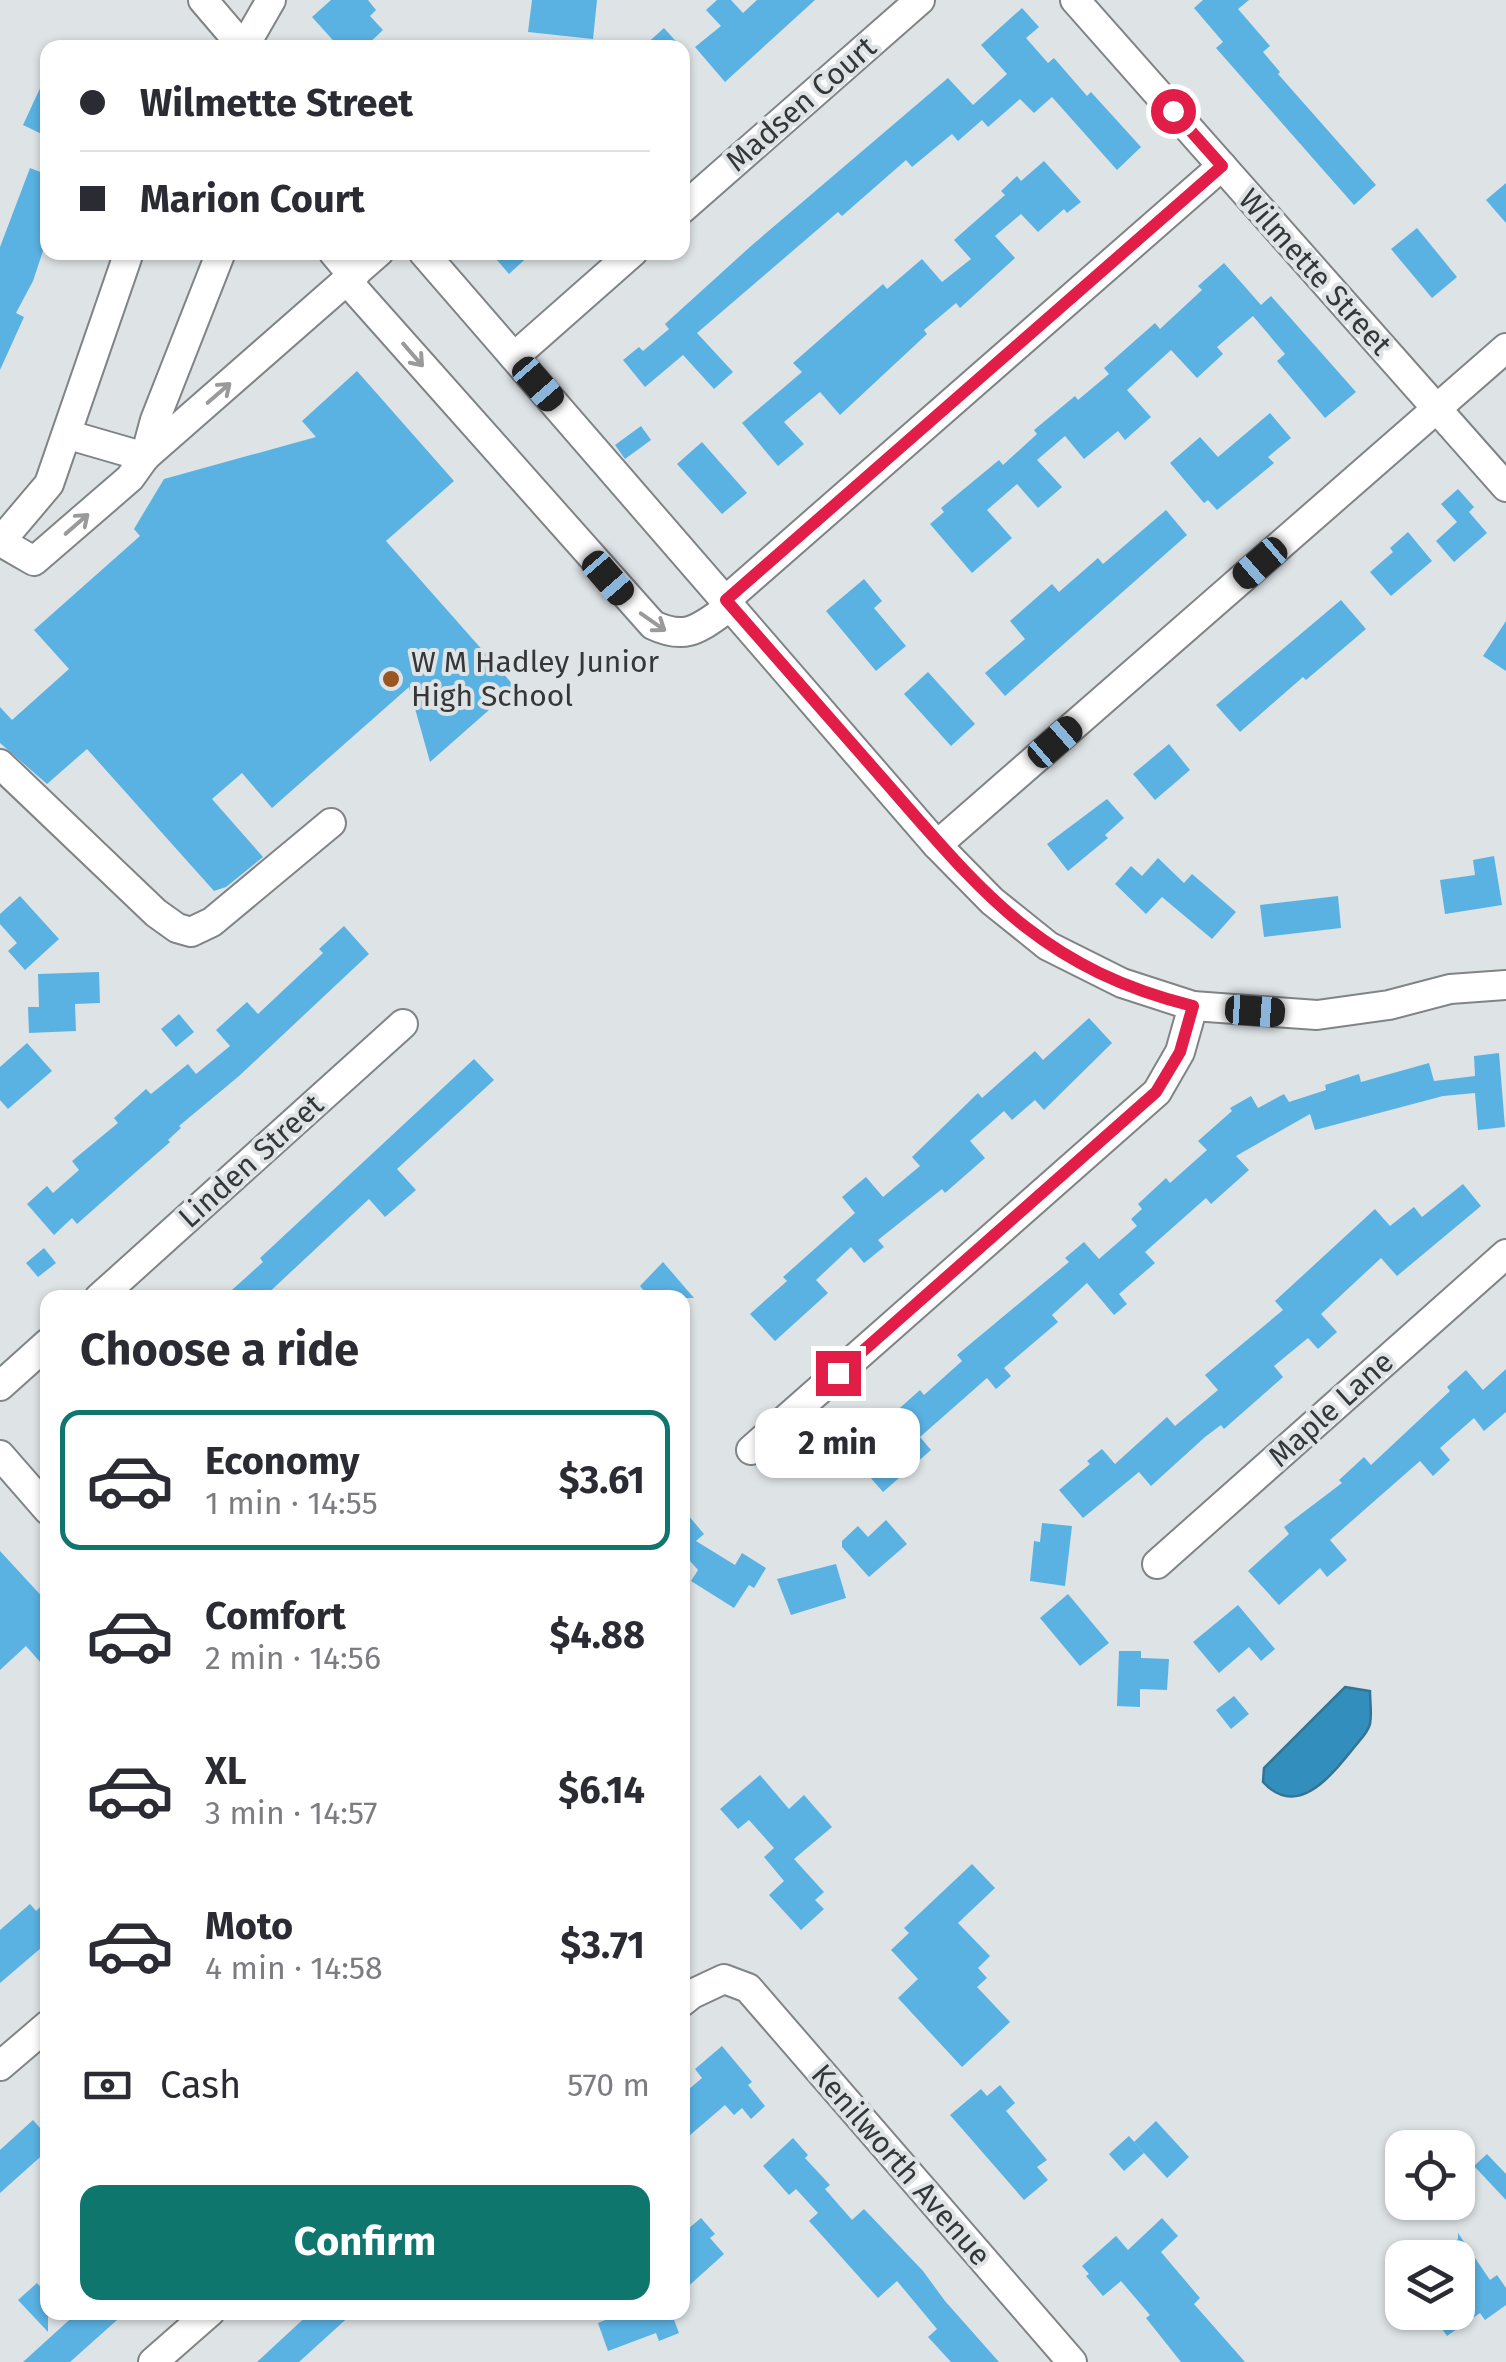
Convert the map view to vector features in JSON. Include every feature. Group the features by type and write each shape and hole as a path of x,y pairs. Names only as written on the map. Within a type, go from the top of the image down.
{"street":[{"path":"248,40 270,0"},
{"name":"Madsen Court","path":"690,202 920,0"},
{"name":"Wilmette Street","path":"1075,0 1506,487"},
{"path":"214,5 239,40"},
{"path":"214,5 217,40"},
{"path":"337,260 653,626 672,634 694,632 1222,166"},
{"path":"126,260 49,484 0,542 34,561 130,478 145,457 372,260"},
{"path":"145,457 155,420 218,260"},
{"path":"430,260 938,845 992,901 1048,946 1122,984 1193,1006 1316,1016 1390,1005 1450,989 1506,985"},
{"path":"514,357 624,260"},
{"path":"938,845 1506,348"},
{"path":"69,434 145,457"},
{"path":"0,764 156,913 177,928 191,932 212,922 331,823"},
{"path":"751,1450 1156,1092 1180,1052 1193,1006"},
{"name":"Linden Street","path":"108,1290 403,1024"},
{"name":"Maple Lane","path":"1157,1564 1506,1254"},
{"path":"0,1386 40,1351"},
{"path":"0,1455 40,1501"},
{"name":"Kenilworth Avenue","path":"690,1996 724,1979 748,1988 1072,2362"},
{"path":"0,2066 40,2032"},
{"path":"153,2362 201,2320"}],"water":[{"path":"1345,1687 1370,1691 1371,1720 1365,1734 1334,1772 1312,1790 1288,1796 1276,1792 1263,1782 1264,1768"}],"building":[{"path":"331,0 368,0 376,10 370,16 383,30 372,40 333,40 312,17"},
{"path":"532,0 597,0 593,39 528,32"},
{"path":"717,0 731,0 743,13 757,0 815,0 725,82 695,47 721,26 706,10"},
{"path":"1203,0 1249,0 1238,9 1270,46 1263,52 1278,74 1376,185 1354,205 1216,48 1223,42 1194,8"},
{"path":"1022,8 1039,27 1026,38 1048,63 1054,58 1087,96 1091,92 1141,147 1117,170 1052,97 1034,113 1020,99 988,127 982,120 958,141 952,134 912,167 906,160 842,216 838,212 697,333 733,372 714,389 683,355 645,387 623,360 639,347 643,351 669,329 665,324 751,246 948,78 973,105 1007,74 981,45"},
{"path":"664,28 675,40 651,40"},
{"path":"40,88 40,133 23,125"},
{"path":"1044,161 1081,202 1067,213 1064,209 1038,232 1021,214 995,236 1015,258 960,308 956,303 924,330 927,334 840,415 820,392 784,422 804,444 778,466 742,423 802,372 793,363 883,284 887,289 922,259 942,282 971,259 954,240 1005,195 1001,191 1017,176 1021,181"},
{"path":"30,168 40,172 40,260 16,313 24,317 0,370 0,247"},
{"path":"1506,183 1506,223 1486,200"},
{"path":"1417,228 1457,277 1432,298 1391,249"},
{"path":"497,260 524,260 509,274"},
{"path":"1224,263 1261,305 1271,296 1356,392 1325,418 1277,361 1285,354 1253,316 1217,347 1223,354 1197,378 1171,350 1127,390 1151,417 1125,440 1118,431 1084,459 1065,436 1037,460 1062,487 1038,508 1017,484 987,510 1012,538 972,573 930,524 944,512 941,508 999,460 1003,465 1037,434 1034,430 1109,374 1104,368 1155,323 1160,329 1202,290 1198,286"},
{"path":"357,371 454,481 386,541 515,687 430,762 409,687 272,808 242,773 212,799 263,857 226,887 214,891 87,749 47,784 0,743 0,707 12,720 69,669 34,630 140,536 134,529 164,479 316,437 302,421"},
{"path":"1270,413 1291,438 1268,457 1274,463 1217,510 1208,500 1204,503 1170,463 1200,437 1218,457"},
{"path":"641,426 651,440 625,459 615,445"},
{"path":"702,442 747,493 722,514 677,464"},
{"path":"1458,489 1474,507 1469,512 1487,533 1454,562 1436,541 1457,522 1441,504"},
{"path":"1166,510 1187,535 1005,696 985,673 1025,639 1010,621 1052,584 1059,592 1098,558 1103,564"},
{"path":"1408,532 1432,561 1391,596 1370,572"},
{"path":"864,579 882,601 874,608 906,646 876,671 826,611"},
{"path":"1341,600 1366,629 1240,732 1216,705"},
{"path":"1506,621 1506,671 1483,656"},
{"path":"928,672 975,724 951,746 904,694"},
{"path":"1169,744 1190,770 1155,800 1133,774"},
{"path":"1107,799 1124,818 1105,835 1108,838 1068,871 1047,844"},
{"path":"1494,856 1502,905 1445,914 1440,880 1475,875 1473,860"},
{"path":"1158,858 1184,883 1192,874 1236,912 1212,939 1162,897 1146,914 1115,884 1131,866 1142,876"},
{"path":"20,896 59,939 25,970 8,951 17,943 0,924 0,914"},
{"path":"1338,896 1341,928 1264,937 1260,905"},
{"path":"344,926 369,954 239,1076 179,1126 170,1142 77,1224 72,1218 54,1235 27,1204 47,1186 53,1193 79,1170 72,1161 118,1123 114,1118 146,1089 151,1094 188,1064 196,1074 230,1046 216,1030 247,1002 258,1014 323,953 319,949"},
{"path":"99,972 100,1003 75,1004 76,1031 29,1033 28,1007 39,1007 38,974"},
{"path":"179,1014 194,1032 176,1047 161,1029"},
{"path":"1089,1018 1112,1043 1044,1110 1035,1100 1012,1120 1004,1111 970,1141 985,1158 945,1193 942,1189 878,1240 884,1247 864,1263 851,1247 816,1280 828,1293 775,1341 750,1314 787,1281 783,1277 855,1213 842,1197 866,1177 883,1197 920,1166 912,1157 978,1093 982,1098 1035,1051 1043,1060"},
{"path":"27,1043 52,1071 8,1109 0,1100 0,1067"},
{"path":"1499,1053 1505,1127 1478,1130 1475,1093 1443,1096 1315,1130 1310,1114 1236,1156 1249,1170 1211,1204 1206,1198 1145,1252 1155,1263 1119,1294 1127,1304 1114,1315 1087,1283 1052,1315 1058,1322 1004,1368 1011,1376 996,1389 987,1378 920,1437 931,1450 883,1492 863,1469 889,1447 874,1431 920,1390 924,1395 962,1361 957,1355 1069,1262 1065,1258 1084,1242 1099,1259 1137,1226 1131,1219 1142,1209 1138,1204 1166,1178 1170,1183 1207,1150 1198,1141 1232,1111 1230,1108 1251,1096 1258,1108 1284,1094 1289,1102 1359,1074 1361,1082 1429,1063 1434,1081 1475,1076 1474,1056"},
{"path":"474,1059 494,1080 397,1169 416,1190 385,1217 369,1199 272,1290 232,1290 263,1262 260,1258"},
{"path":"1463,1184 1481,1206 1397,1276 1381,1258 1321,1314 1337,1332 1318,1349 1308,1338 1274,1366 1283,1377 1224,1429 1221,1425 1205,1437 1151,1486 1139,1472 1083,1518 1059,1490 1102,1449 1115,1464 1167,1417 1175,1426 1218,1390 1205,1375 1283,1310 1275,1301 1375,1209 1390,1226 1414,1207 1422,1217"},
{"path":"44,1248 56,1263 38,1277 26,1263"},
{"path":"663,1262 687,1290 643,1290 640,1286"},
{"path":"1506,1369 1506,1412 1484,1431 1474,1418 1440,1448 1450,1460 1433,1476 1420,1461 1330,1540 1347,1560 1327,1577 1320,1568 1279,1605 1248,1571 1289,1534 1284,1527 1342,1483 1339,1480 1364,1457 1371,1465 1450,1391 1447,1387 1466,1370 1483,1390"},
{"path":"690,1517 704,1534 696,1541 735,1565 742,1553 766,1568 754,1588 749,1585 734,1608 691,1581 698,1570 690,1561"},
{"path":"886,1520 907,1544 869,1577 842,1547 842,1541 858,1526 868,1537"},
{"path":"1042,1523 1072,1526 1065,1586 1030,1581 1034,1541 1040,1542"},
{"path":"0,1551 40,1594 40,1662 26,1646 0,1670"},
{"path":"836,1564 846,1598 791,1615 777,1579"},
{"path":"1068,1594 1109,1643 1080,1666 1040,1618"},
{"path":"1238,1605 1275,1649 1261,1661 1249,1647 1219,1673 1193,1642"},
{"path":"1119,1651 1141,1651 1141,1658 1169,1659 1167,1690 1140,1689 1140,1707 1117,1706"},
{"path":"1234,1696 1249,1714 1231,1729 1216,1710"},
{"path":"760,1775 789,1809 804,1795 832,1827 794,1859 824,1892 815,1900 824,1909 801,1930 769,1895 784,1881 764,1857 774,1848 749,1820 738,1829 720,1809"},
{"path":"972,1864 995,1888 958,1923 990,1956 978,1968 987,1978 977,1987 1010,2022 962,2067 898,1998 918,1979 891,1950 909,1933 904,1928"},
{"path":"30,1904 36,1911 40,1907 40,1949 0,1983 0,1930"},
{"path":"722,2046 752,2082 748,2085 765,2106 751,2119 742,2108 734,2115 725,2105 690,2135 690,2088 702,2078 695,2069"},
{"path":"1000,2085 1015,2103 1006,2111 1047,2160 1037,2167 1048,2180 1024,2200 950,2115 981,2089 987,2096"},
{"path":"33,2120 40,2128 40,2157 0,2193 0,2150"},
{"path":"1156,2121 1189,2157 1167,2178 1134,2142"},
{"path":"1129,2136 1144,2153 1124,2171 1109,2154"},
{"path":"793,2138 830,2185 825,2189 852,2220 864,2209 923,2271 999,2362 951,2362 928,2337 937,2329 897,2281 878,2298 809,2221 818,2213 796,2189 789,2195 763,2166"},
{"path":"1487,2154 1506,2174 1506,2200 1475,2167"},
{"path":"701,2218 715,2234 710,2238 724,2254 690,2285 690,2227"},
{"path":"1162,2218 1178,2236 1161,2252 1200,2298 1194,2304 1245,2362 1181,2362 1146,2318 1150,2315 1121,2281 1103,2296 1086,2276 1089,2274 1082,2266 1116,2236 1128,2250"},
{"path":"1475,2258 1490,2280 1497,2275 1506,2288 1506,2305 1485,2320 1480,2313 1475,2316"},
{"path":"37,2283 40,2320 48,2320 48,2332 18,2300"},
{"path":"69,2320 117,2320 70,2362 23,2362"},
{"path":"302,2320 345,2320 299,2362 257,2362"},
{"path":"674,2320 679,2333 659,2341 656,2333 608,2351 598,2323"}],"place":[{"name":"W M Hadley Junior High School","path":"391,679"}],"route":[{"path":"838,1373 1156,1092 1180,1052 1193,1006 1094,971 1048,946 992,901 938,845 726,600 1222,166 1173,111"}]}
